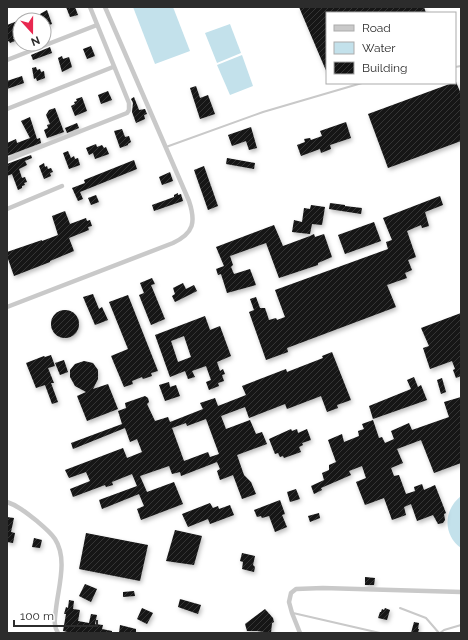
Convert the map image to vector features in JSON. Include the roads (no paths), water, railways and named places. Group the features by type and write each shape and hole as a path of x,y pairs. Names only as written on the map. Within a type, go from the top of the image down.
{"street":[{"path":"7,160 127,113 129,110 128,103 90,7"},
{"path":"7,308 173,243 186,236 192,226 192,210 105,7"},
{"path":"7,60 97,25"},
{"path":"7,109 113,67"},
{"path":"7,209 62,186"},
{"path":"7,502 22,509 37,521 50,534 58,545 61,564 54,623 58,633"},
{"path":"300,633 289,602 292,591 299,588 461,592"}],"lane":[{"path":"166,147 263,112 359,84"},
{"path":"400,608 426,618 439,633 461,625"},
{"path":"292,613 380,633"}],"water":[{"path":"133,7 173,7 190,51 155,64"},
{"path":"230,24 241,53 217,63 205,33"},
{"path":"242,55 253,86 230,95 217,65"},
{"path":"461,496 461,548 455,543 448,530 448,515 455,502"}]}
